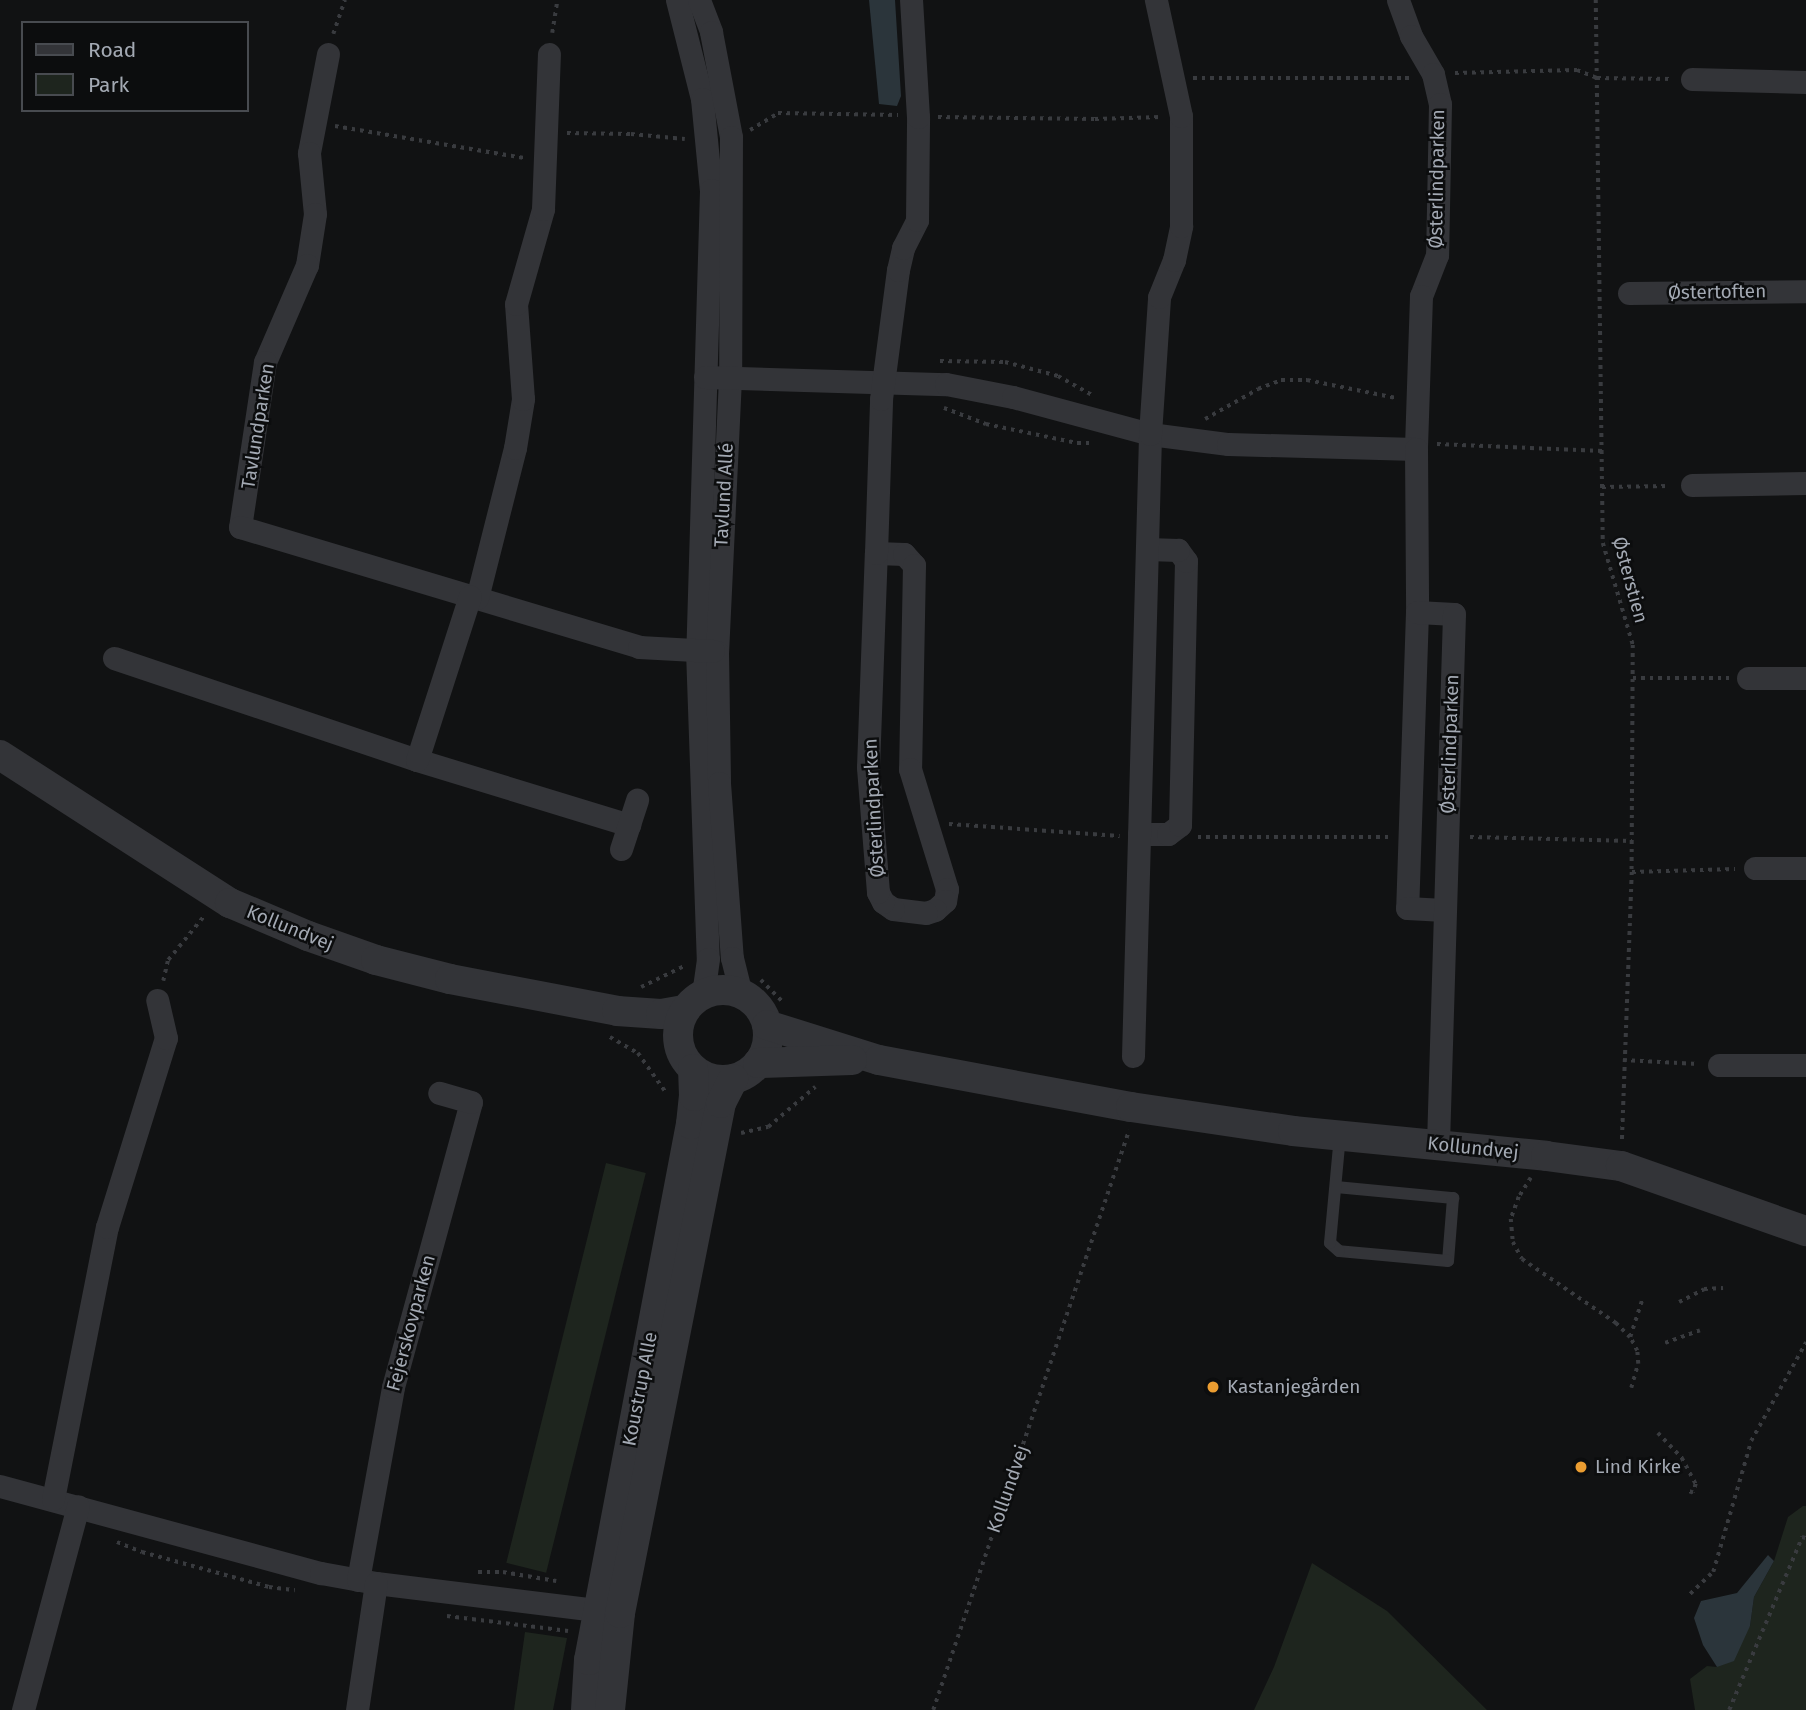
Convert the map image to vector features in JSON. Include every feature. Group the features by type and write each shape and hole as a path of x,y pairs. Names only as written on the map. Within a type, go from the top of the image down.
{"street":[{"name":"Tavlund Allé","path":"677,0 691,46 708,139 711,190 705,377 708,959 694,1002"},
{"name":"Tavlund Allé","path":"699,0 711,32 731,137 730,377 707,651 732,958 749,983"},
{"name":"Østerlindparken","path":"876,554 904,554 914,565 910,769 947,888 946,901 926,913 893,909 883,902 878,892 869,767 876,554 883,380 898,270 903,248 917,220 918,117 911,0"},
{"path":"1133,1056 1150,434 1159,297 1174,260 1181,226 1181,116 1156,0"},
{"name":"Østerlindparken","path":"1398,0 1411,36 1433,74 1440,104 1437,255 1421,296 1416,449 1417,612 1406,908 1444,910"},
{"name":"Tavlundparken","path":"328,54 309,153 315,214 307,265 265,362 240,527 639,647 707,651"},
{"path":"417,760 473,597 516,448 523,399 516,304 543,209 549,54"},
{"path":"1692,79 1806,82"},
{"name":"Østertoften","path":"1629,293 1806,291"},
{"path":"705,377 883,380 946,384 1013,397 1150,434 1228,444 1416,449"},
{"path":"1692,485 1806,484"},
{"path":"1139,834 1168,834 1180,825 1186,561 1178,550 1147,549"},
{"name":"Østerlindparken","path":"1417,612 1454,614 1444,910 1431,1148"},
{"path":"114,658 417,760 629,825"},
{"path":"1748,678 1806,678"},
{"name":"Kollundvej","path":"0,755 230,903 308,936 376,960 450,979 617,1012 661,1014 694,1002"},
{"path":"621,849 637,800"},
{"path":"1755,869 1806,868"},
{"path":"749,983 758,1006 777,1016 765,1051 758,1063 733,1079 712,1078 686,1056 678,1027 694,1002 716,990 749,983"},
{"path":"53,1499 107,1227 166,1038 157,1000"},
{"name":"Kollundvej","path":"617,1012 686,1056"},
{"name":"Kollundvej","path":"777,1016 879,1060"},
{"name":"Koustrup Alle","path":"610,1710 609,1612 691,1124 694,1096 686,1056"},
{"name":"Kollundvej","path":"758,1063 879,1060 1131,1107 1340,1135 1369,1143 1622,1167 1806,1231"},
{"path":"1719,1065 1806,1065"},
{"name":"Koustrup Alle","path":"586,1710 589,1660 609,1612 721,1103 733,1079"},
{"name":"Fejerskovparken","path":"357,1710 367,1582 393,1387 471,1102 439,1093"},
{"path":"0,1486 204,1543 367,1582 609,1612"},
{"path":"23,1710 78,1506"}],"lane":[{"path":"1336,1187 1453,1198 1448,1261 1339,1251 1330,1243 1340,1135"}],"path":[{"path":"328,54 339,9 345,0"},
{"path":"549,54 557,0"},
{"name":"Østerstien","path":"1597,0 1603,543 1633,645 1632,872 1623,1060 1622,1167"},
{"path":"1173,79 1405,80 1433,74 1577,70 1597,78 1692,79"},
{"path":"918,117 1095,119 1181,116"},
{"path":"744,122 745,133"},
{"path":"316,123 544,162"},
{"path":"1602,487 1692,485"},
{"path":"1633,678 1748,678"},
{"path":"926,822 1128,837 1139,834"},
{"path":"1168,834 1409,837"},
{"path":"1447,836 1632,841"},
{"path":"1632,872 1755,869"},
{"path":"157,1000 168,960 207,913"},
{"path":"749,983 777,1016"},
{"path":"1623,1060 1719,1065"},
{"name":"Kollundvej","path":"933,1710 1128,1138 1131,1107"},
{"path":"1534,1175 1519,1197 1511,1219 1513,1242 1522,1259 1616,1323 1630,1337 1637,1351 1631,1388"},
{"path":"1679,1302 1704,1289 1723,1288"},
{"path":"1630,1337 1642,1301"},
{"path":"1665,1343 1700,1330"},
{"path":"1690,1594 1713,1572 1751,1441 1806,1342"},
{"path":"1658,1433 1682,1458 1696,1484 1693,1493 1686,1491"},
{"path":"1729,1710 1801,1537 1806,1538"},
{"path":"475,1572 503,1572 562,1582"}],"green space":[{"path":"606,1163 646,1173 546,1573 506,1563"},
{"path":"1806,1506 1806,1710 1695,1710 1690,1679 1707,1666 1717,1667 1750,1626 1754,1597 1774,1561 1788,1517"},
{"path":"1312,1563 1387,1611 1487,1710 1254,1710 1274,1667"},
{"path":"525,1632 567,1638 553,1710 514,1710"}],"shaded area":[{"path":"869,0 895,0 901,96 897,106 879,104"},
{"path":"1768,1555 1774,1561 1754,1597 1750,1626 1734,1661 1717,1667 1703,1645 1694,1618 1701,1601 1737,1593"}],"place":[{"name":"Kastanjegården","path":"1213,1387"},
{"name":"Lind Kirke","path":"1581,1467"}]}
